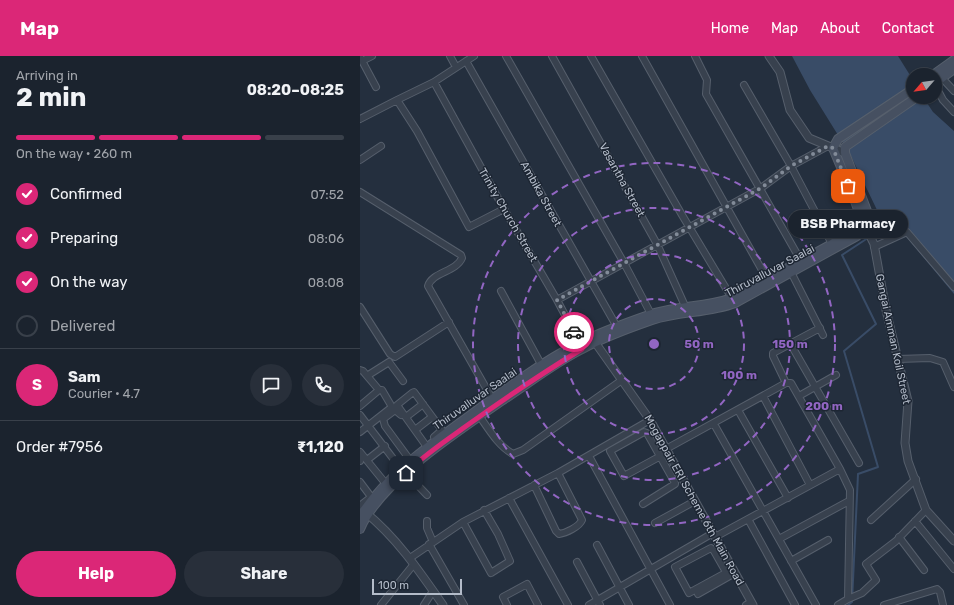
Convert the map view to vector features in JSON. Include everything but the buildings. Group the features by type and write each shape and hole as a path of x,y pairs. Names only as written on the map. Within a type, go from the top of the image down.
{"main road":[{"path":"942,69 954,60"},
{"path":"942,78 954,69"},
{"path":"866,228 830,147 838,139 906,94"},
{"path":"866,228 870,219 845,150 907,104"},
{"name":"Thiruvalluvar Saalai","path":"360,529 363,512 372,497 386,484 420,460 542,366 593,341 653,320 686,312 720,309 767,279 832,244 866,228"},
{"name":"Thiruvalluvar Saalai","path":"593,341 617,327 651,314 685,306 734,301 792,274 857,236 866,228"},
{"name":"Thiruvalluvar Saalai","path":"495,402 545,371 581,346"},
{"name":"Thiruvalluvar Saalai","path":"363,512 377,502 403,471 410,460 447,432 478,414"}],"street":[{"path":"372,56 361,59 376,87"},
{"path":"450,56 456,67"},
{"path":"360,118 434,82 474,56"},
{"path":"506,56 624,263 651,314"},
{"name":"Vasantha Street","path":"552,56 657,244 685,306"},
{"path":"591,56 689,227 734,301"},
{"path":"642,56 767,279"},
{"path":"695,56 706,77 706,94 761,188 801,261"},
{"path":"769,56 780,72 790,110 809,138 830,147 845,150"},
{"name":"Ambika Street","path":"466,61 590,282 617,327"},
{"path":"360,72 367,69"},
{"path":"942,78 953,91 943,100 954,112"},
{"name":"Trinity Church Street","path":"434,82 504,209 557,300 581,346"},
{"path":"744,85 791,166 832,244"},
{"path":"398,100 469,227 504,209"},
{"path":"360,160 381,146"},
{"path":"557,300 761,188 791,166 830,147"},
{"path":"360,192 461,255 462,258 458,264 431,280 428,286 495,402"},
{"name":"Gangai Amman Koil Street","path":"866,228 874,246 886,310 908,401 906,452 926,510 954,541"},
{"path":"874,246 907,232 954,287"},
{"path":"792,274 823,335"},
{"path":"501,291 542,366"},
{"path":"360,307 390,354 395,357"},
{"path":"370,374 448,322"},
{"path":"820,328 790,343 773,354 786,383 792,385 799,396 840,469 850,490 851,598"},
{"name":"Mogappair ERI Scheme 6th Main Road","path":"593,341 650,420 714,535 731,572 750,604"},
{"path":"790,343 859,463"},
{"path":"898,359 930,358 943,362 954,385"},
{"path":"389,362 403,382"},
{"path":"360,370 363,371 379,390 382,390 392,407 360,432"},
{"path":"799,396 836,375"},
{"path":"478,414 498,441 506,450 513,454 523,450 622,380"},
{"path":"643,504 676,484 660,456 646,432 610,451 624,476 660,456 786,383"},
{"path":"416,389 447,432"},
{"path":"360,406 379,390"},
{"path":"426,447 396,405 414,392 442,430 434,437 436,440"},
{"path":"763,396 810,485"},
{"path":"406,417 423,404"},
{"path":"738,410 788,498"},
{"path":"410,460 385,426 383,419 398,411 426,447"},
{"path":"360,415 403,471 427,495"},
{"path":"415,430 432,417"},
{"path":"382,605 412,561 431,543 484,510 558,473 650,420"},
{"path":"714,424 816,605"},
{"path":"362,460 385,446"},
{"path":"360,452 362,460 386,484"},
{"path":"589,456 670,605"},
{"path":"589,605 599,602 620,587 714,535 748,519 840,469"},
{"path":"534,485 556,531 559,534 578,526 582,520 558,473"},
{"path":"871,520 916,479"},
{"path":"360,482 372,497"},
{"path":"509,498 568,605"},
{"path":"779,539 849,500"},
{"path":"655,524 695,501"},
{"path":"464,522 491,574 503,567 510,561 498,534 484,510"},
{"path":"838,605 862,593 876,580 866,564 899,537 926,510"},
{"path":"363,512 412,561 443,605"},
{"path":"748,519 795,605"},
{"path":"427,521 427,528 431,543 464,605"},
{"path":"915,522 954,569"},
{"path":"899,537 924,570"},
{"path":"791,561 828,540"},
{"path":"597,545 629,605"},
{"path":"711,548 731,572 689,593 675,567 711,548"},
{"path":"577,562 599,602"},
{"path":"698,594 731,572"},
{"path":"507,605 503,597 527,584 538,605"},
{"path":"884,605 937,589 940,592 943,605"},
{"path":"424,605 433,591"},
{"path":"904,598 906,605"}],"water":[{"path":"792,56 898,56 906,69 906,104 928,104 933,112 954,131 954,294 904,234 877,210 851,156 810,90"}],"waterway":[{"path":"848,605 852,602 858,474 878,467 844,351 876,324 842,255 877,232 883,215"}],"way so far":[{"path":"574,332 557,300 761,188 791,166 828,146 833,148 841,172 848,186"}],"place":[{"name":"BSB Pharmacy","path":"848,186"}],"route":[{"path":"406,473 420,460 480,416 545,371 582,349 574,332"}]}
